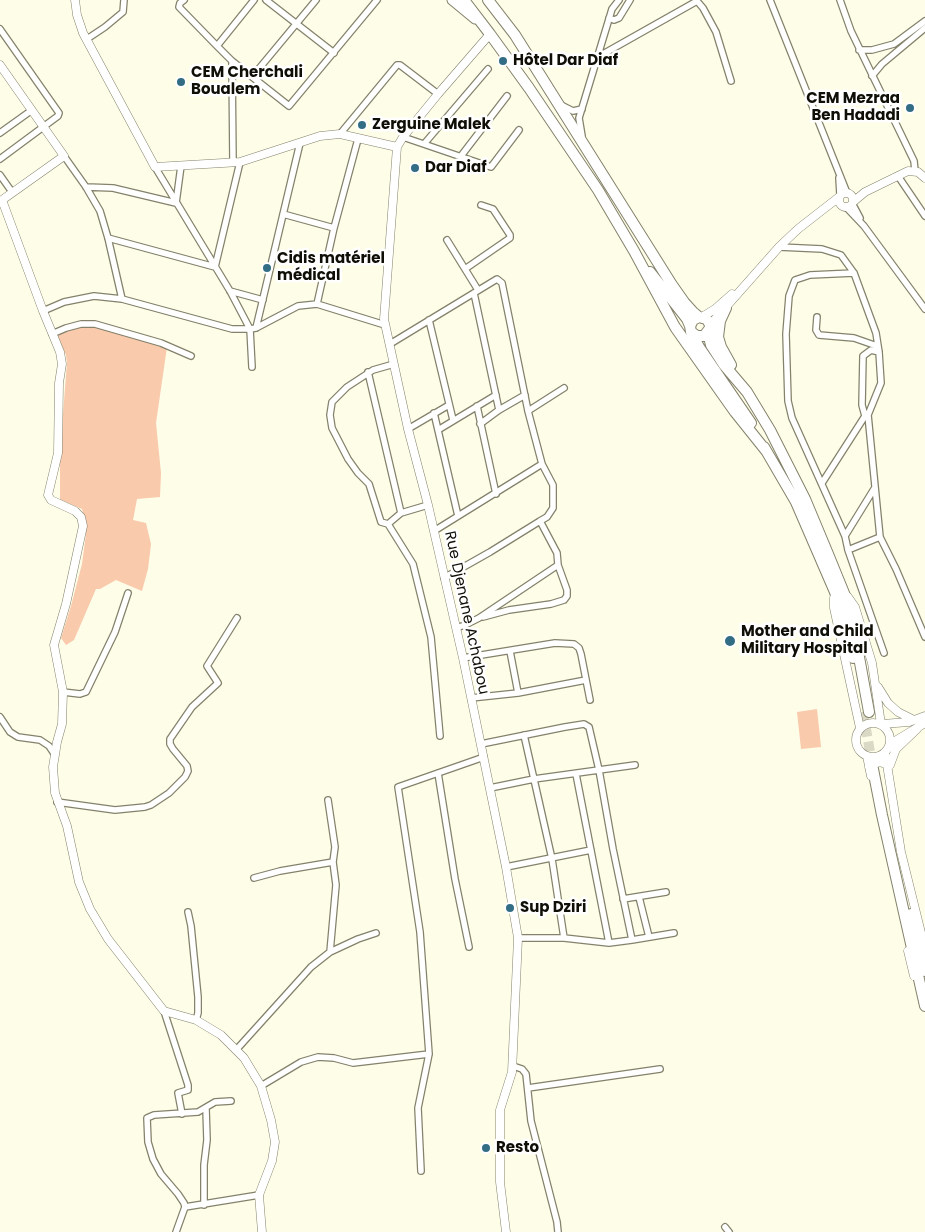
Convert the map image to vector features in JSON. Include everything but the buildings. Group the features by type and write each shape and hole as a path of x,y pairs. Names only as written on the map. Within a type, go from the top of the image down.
{"highway":[{"path":"464,0 489,31 598,190 675,327 735,412 767,452"},
{"path":"488,0 514,35 672,285 684,302 705,322 711,346 747,392"},
{"path":"634,251 687,319 699,347 746,414 796,502 838,588"},
{"path":"726,308 720,321 718,337 721,347 770,430 797,483 853,624 863,713"},
{"path":"691,329 693,320 705,322"},
{"path":"691,329 700,337 706,334 705,322"},
{"path":"880,768 896,851 925,971"},
{"path":"880,768 882,815 925,1006"}],"main road":[{"path":"452,0 489,31"}],"street":[{"path":"74,0 76,15 87,39 155,166 253,329"},
{"path":"87,39 122,12 124,0"},
{"path":"184,0 180,3 179,7 217,46 232,61 289,106 377,0"},
{"path":"217,46 254,0"},
{"path":"266,0 334,53"},
{"path":"252,77 316,0"},
{"path":"583,143 579,118 612,9 619,0"},
{"path":"609,18 614,20 619,18 630,0"},
{"path":"770,0 839,174 844,195 839,202 849,205 925,308"},
{"path":"840,0 860,50 914,162 915,171"},
{"path":"596,58 697,1 716,32 731,81"},
{"path":"860,50 872,50 894,44 925,21"},
{"path":"872,76 882,64 925,28"},
{"path":"0,29 58,110 58,116 2,157 0,150"},
{"path":"155,166 236,163 320,136 340,134 396,147 489,31"},
{"path":"215,267 236,163 232,61"},
{"path":"0,65 86,187 100,211 122,299"},
{"path":"340,134 397,65 400,65 438,94"},
{"path":"424,144 488,69"},
{"path":"460,156 507,96"},
{"path":"558,104 573,111 582,109"},
{"path":"0,133 32,110"},
{"path":"403,137 492,167 519,130"},
{"path":"317,304 334,228 358,139"},
{"path":"252,368 253,329 263,300 300,143"},
{"name":"Rue Djenane Achabou","path":"396,147 384,319 408,429 428,505 463,658 506,867 518,938 513,1066 500,1110 500,1182 506,1232"},
{"path":"64,156 1,200 42,311 60,352 62,364 59,384 58,453 48,495 51,500 76,511 81,517 83,526 66,604 54,645 63,692 62,724 54,767 57,802 67,826 79,882 90,909 108,939 164,1011 188,1084 188,1090 178,1093 182,1114"},
{"path":"176,203 181,166"},
{"path":"815,216 834,208 849,205 865,192 908,171 915,171 925,178"},
{"path":"0,175 12,192"},
{"path":"898,176 925,216"},
{"path":"86,187 113,188 176,203"},
{"path":"705,322 726,308 754,274 798,228 844,195 865,192"},
{"path":"844,195 853,197 849,205"},
{"path":"465,269 510,238 494,209 481,205"},
{"path":"283,214 334,228"},
{"path":"108,238 215,267"},
{"path":"447,240 465,269 476,292 499,410"},
{"path":"779,247 822,249 841,255 854,273 876,333 881,383 866,416 822,482"},
{"path":"854,273 810,276 795,280 789,296 786,334 788,401 792,418 845,536 848,550 884,653"},
{"path":"705,322 754,274"},
{"path":"390,344 497,279 502,283 528,411 542,464 553,485 554,500 552,511 540,521 444,578"},
{"path":"230,291 263,300"},
{"path":"42,311 64,302 94,296 122,299 232,329 253,329 298,306 317,304 385,325"},
{"path":"817,317 816,330 819,335 854,338 878,349"},
{"path":"429,320 453,420"},
{"path":"52,334 81,324 95,324 161,343 191,356"},
{"path":"878,349 871,350 863,356 862,405 866,416 880,537 925,637"},
{"path":"394,364 368,372 347,387 332,402 330,415 332,428 339,443 358,474 369,484 381,522 388,524 413,564 417,574 431,637 440,736"},
{"path":"368,372 401,513"},
{"path":"528,411 564,388"},
{"path":"438,430 496,395"},
{"path":"480,424 525,395"},
{"path":"408,429 449,405"},
{"path":"476,406 496,494"},
{"path":"434,413 458,516"},
{"path":"434,531 542,464"},
{"path":"845,536 874,488"},
{"path":"388,524 401,513 428,505"},
{"path":"479,618 509,610 561,602 566,598 567,590 558,565 559,559 555,547 540,521"},
{"path":"848,550 880,537"},
{"path":"456,628 479,618 558,565"},
{"path":"838,588 855,607 872,664 882,724 889,733 890,744 880,768"},
{"path":"63,692 80,694 86,692 115,632 128,593"},
{"path":"57,802 115,810 145,807 169,792 185,777 188,772 187,766 173,750 170,739 192,707 217,684 218,680 207,666 237,618"},
{"path":"463,658 555,643 574,644 579,648 581,654 590,700"},
{"path":"510,651 518,693"},
{"path":"471,698 518,693 586,680"},
{"path":"875,684 888,703 898,712 914,720"},
{"path":"863,713 867,717 879,711"},
{"path":"863,713 856,737 856,745 862,753 880,768 925,949"},
{"path":"860,728 872,722 882,724 914,720 925,716"},
{"path":"0,717 10,732 18,737 40,740 55,755"},
{"path":"880,768 891,761 896,749 925,723"},
{"path":"481,744 587,725 590,728 632,940"},
{"path":"890,744 917,729"},
{"path":"524,735 552,858 564,938"},
{"path":"867,756 880,756 886,752"},
{"path":"421,1171 418,1108 428,1054 420,932 398,787 484,757"},
{"path":"490,788 534,779 635,764"},
{"path":"438,773 455,878 469,947"},
{"path":"576,774 609,943"},
{"path":"328,800 335,847 333,862 336,885 330,952"},
{"path":"506,867 591,850"},
{"path":"254,878 280,871 333,862"},
{"path":"623,899 666,892"},
{"path":"639,897 649,937"},
{"path":"188,912 198,997 196,1020"},
{"path":"237,1049 311,967 330,952 376,933"},
{"path":"518,938 564,938 609,943 674,933"},
{"path":"164,1011 196,1020 221,1035 237,1049 256,1075 261,1086 274,1133 274,1152 259,1195 262,1232"},
{"path":"261,1086 301,1062 318,1057 334,1058 353,1063 428,1054"},
{"path":"513,1066 525,1072 534,1130 547,1178 558,1232"},
{"path":"528,1088 660,1070"},
{"path":"176,1232 185,1207 178,1194 165,1180 156,1166 146,1133 148,1117 198,1112 215,1102 231,1101"},
{"path":"204,1205 204,1165 207,1140 206,1108"},
{"path":"185,1207 259,1195"}],"shaded area":[{"path":"74,326 91,326 167,347 156,423 161,473 160,497 137,499 133,520 146,523 151,544 148,569 142,591 116,580 100,589 96,589 74,640 66,645 61,638 82,564 86,534 82,509 60,500 60,452 67,363 66,355 56,335"},
{"path":"817,709 821,747 801,749 797,712"}],"tunnel":[{"path":"863,712 873,769"}],"place":[{"name":"Hôtel Dar Diaf","path":"503,61"},
{"name":"CEM Cherchali Boualem","path":"181,82"},
{"name":"CEM Mezraa Ben Hadadi","path":"910,108"},
{"name":"Zerguine Malek","path":"362,125"},
{"name":"Dar Diaf","path":"415,168"},
{"name":"Cidis matériel médical","path":"267,268"},
{"name":"Mother and Child Military Hospital","path":"730,641"},
{"name":"Sup Dziri","path":"510,908"},
{"name":"Resto","path":"486,1148"}]}
